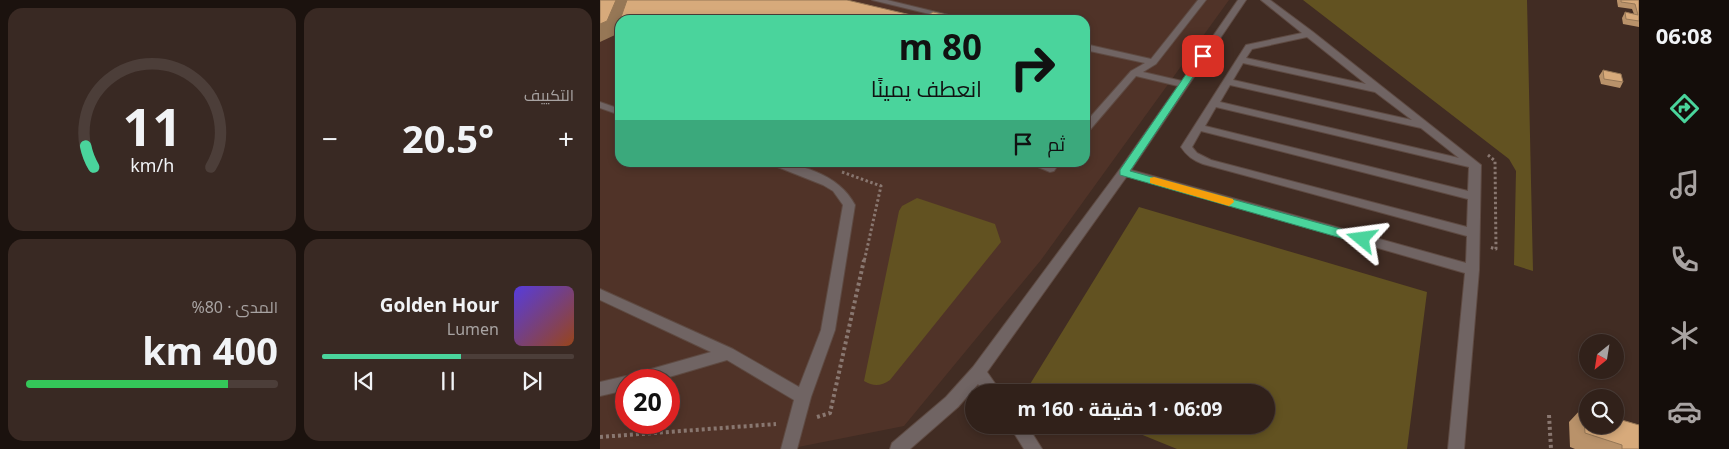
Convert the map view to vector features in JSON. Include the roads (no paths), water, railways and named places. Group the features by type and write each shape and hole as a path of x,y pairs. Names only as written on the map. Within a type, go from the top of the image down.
{"street":[{"path":"876,0 944,15"},
{"path":"1090,123 1134,73 1153,62 1202,0"},
{"path":"898,449 952,402 978,372 1124,172 1242,0"},
{"path":"1265,0 1310,34 1377,90 1475,165"},
{"path":"1310,34 1250,48 1186,147 1192,155 1207,162 1473,234"},
{"path":"1090,48 1153,62"},
{"path":"1241,60 1377,90"},
{"path":"1134,73 1184,84"},
{"path":"1227,81 1423,126"},
{"path":"1213,103 1475,165"},
{"path":"600,105 615,110"},
{"path":"1198,127 1475,197"},
{"path":"1456,449 1472,270 1475,165"},
{"path":"784,167 834,185 844,194 849,205 828,330 803,397 789,449"},
{"path":"1124,172 1472,270"},
{"path":"600,294 728,353 803,397"},
{"path":"674,369 728,353"},
{"path":"978,372 987,384"},
{"path":"600,389 615,386"},
{"path":"1023,434 1034,449"}]}
